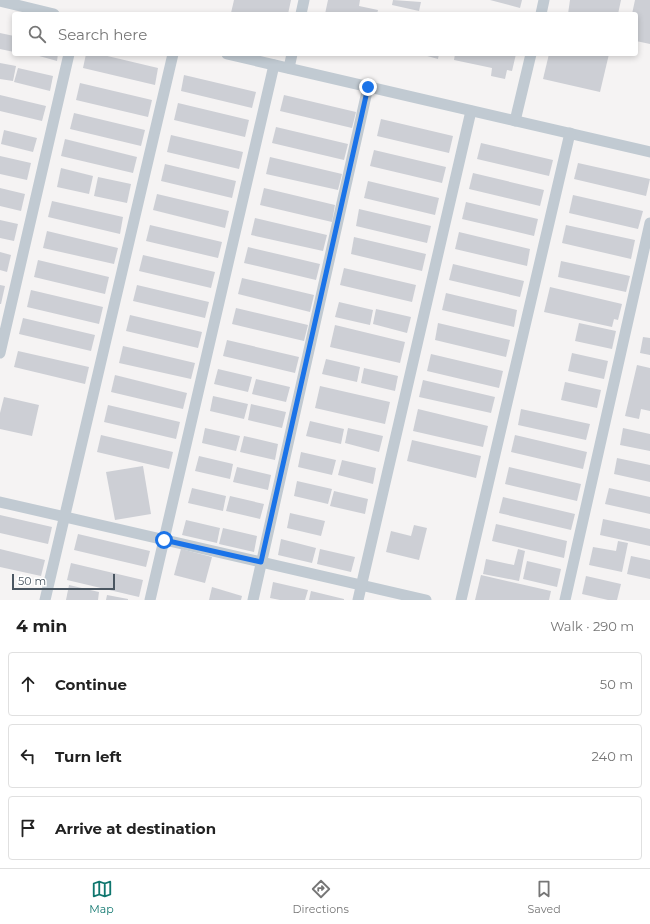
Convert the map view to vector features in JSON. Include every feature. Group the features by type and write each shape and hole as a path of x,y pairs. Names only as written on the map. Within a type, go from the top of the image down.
{"street":[{"path":"301,12 304,0"},
{"path":"541,12 544,0"},
{"path":"0,1 46,12"},
{"path":"0,353 69,56"},
{"path":"45,600 173,56"},
{"path":"236,56 650,152"},
{"path":"289,68 292,56"},
{"path":"515,121 531,56"},
{"path":"150,600 274,65"},
{"path":"253,600 368,87"},
{"path":"358,600 471,111"},
{"path":"461,600 570,133"},
{"path":"565,600 650,223"},
{"path":"0,502 426,600"}],"building":[{"path":"234,0 291,0 288,12 231,12"},
{"path":"328,0 360,0 359,6 378,10 378,12 325,12"},
{"path":"393,0 421,2 419,11 392,5"},
{"path":"490,0 522,0 520,8"},
{"path":"570,0 621,0 618,12 568,12"},
{"path":"635,0 650,0 650,44 638,41 638,12 632,12"},
{"path":"0,33 12,36 12,52 0,49"},
{"path":"39,56 58,56 57,61"},
{"path":"86,56 107,56 158,68 155,85 83,68"},
{"path":"427,56 439,56 438,59"},
{"path":"455,56 516,56 512,71 507,70 505,79 491,76 492,68 454,60"},
{"path":"549,56 609,56 600,92 543,79"},
{"path":"0,63 16,66 13,81 0,79"},
{"path":"18,68 53,76 50,91 14,82"},
{"path":"184,75 256,92 252,108 181,91"},
{"path":"80,83 152,100 148,117 76,100"},
{"path":"0,95 46,106 42,121 0,111"},
{"path":"284,95 356,112 352,128 280,111"},
{"path":"178,103 249,120 245,137 174,120"},
{"path":"74,113 145,130 141,146 70,129"},
{"path":"381,119 453,136 449,153 377,136"},
{"path":"276,127 348,144 344,160 272,143"},
{"path":"4,130 37,138 33,152 1,144"},
{"path":"171,135 243,152 239,169 167,152"},
{"path":"65,139 137,157 133,173 61,156"},
{"path":"481,143 553,160 549,176 477,159"},
{"path":"374,150 446,167 442,183 370,166"},
{"path":"0,156 31,163 27,180 0,174"},
{"path":"270,157 342,174 338,190 266,174"},
{"path":"578,163 650,179 646,196 574,179"},
{"path":"165,164 236,181 232,198 161,181"},
{"path":"61,168 93,176 89,194 57,187"},
{"path":"473,173 544,190 540,206 469,189"},
{"path":"98,177 131,184 127,203 94,196"},
{"path":"368,181 439,198 435,215 364,198"},
{"path":"0,188 25,194 21,211 0,206"},
{"path":"264,188 335,205 332,222 260,205"},
{"path":"157,194 229,211 225,228 153,210"},
{"path":"573,195 643,211 638,229 569,213"},
{"path":"52,201 123,217 120,234 48,217"},
{"path":"466,202 538,219 534,236 462,219"},
{"path":"359,209 431,226 427,243 356,226"},
{"path":"255,218 327,235 323,251 251,235"},
{"path":"0,220 18,224 14,241 0,238"},
{"path":"150,225 222,242 218,258 146,241"},
{"path":"566,225 635,240 631,259 562,243"},
{"path":"47,231 118,248 114,264 43,248"},
{"path":"459,232 530,249 527,266 455,249"},
{"path":"354,237 426,254 422,271 351,254"},
{"path":"248,247 320,264 316,280 244,263"},
{"path":"0,252 11,255 7,272 0,270"},
{"path":"143,255 215,272 211,288 139,271"},
{"path":"38,260 109,277 105,294 34,277"},
{"path":"561,261 630,276 626,292 558,277"},
{"path":"453,264 524,281 520,297 449,280"},
{"path":"344,268 416,285 412,302 340,285"},
{"path":"242,278 314,295 310,312 238,294"},
{"path":"0,285 5,286 1,304 0,304"},
{"path":"137,285 209,302 205,318 133,301"},
{"path":"550,287 622,304 618,320 614,319 612,327 544,312"},
{"path":"31,290 103,307 99,324 27,307"},
{"path":"446,293 517,310 514,327 442,310"},
{"path":"339,302 373,310 370,325 335,317"},
{"path":"236,308 308,325 304,341 232,324"},
{"path":"376,309 411,317 407,333 373,324"},
{"path":"130,315 202,332 198,348 126,331"},
{"path":"23,318 95,335 91,351 19,334"},
{"path":"438,323 510,340 506,357 435,340"},
{"path":"579,323 616,331 612,349 575,341"},
{"path":"335,325 405,342 400,363 330,347"},
{"path":"643,337 650,338 650,355 640,353"},
{"path":"227,340 299,357 295,373 223,356"},
{"path":"123,346 195,363 191,379 119,363"},
{"path":"18,351 89,367 85,384 14,367"},
{"path":"572,353 608,361 604,379 568,371"},
{"path":"431,354 503,371 499,388 427,371"},
{"path":"326,359 360,367 357,382 322,374"},
{"path":"637,365 650,368 650,411 641,409 639,419 625,416"},
{"path":"364,368 398,376 395,391 361,383"},
{"path":"218,369 252,377 248,392 214,384"},
{"path":"115,375 187,393 183,409 111,392"},
{"path":"256,379 290,387 286,402 252,394"},
{"path":"423,380 495,397 491,413 419,397"},
{"path":"565,382 601,390 597,408 561,400"},
{"path":"320,386 390,402 385,424 315,408"},
{"path":"213,396 248,404 244,419 210,411"},
{"path":"4,397 39,405 32,436 0,429 0,413"},
{"path":"251,404 286,412 282,428 248,420"},
{"path":"108,405 180,422 176,439 104,422"},
{"path":"418,409 488,426 483,447 413,431"},
{"path":"521,409 590,424 586,440 518,425"},
{"path":"310,421 344,429 341,444 306,436"},
{"path":"205,428 240,436 236,451 202,443"},
{"path":"348,428 383,436 379,452 345,443"},
{"path":"623,428 650,434 650,451 620,445"},
{"path":"101,435 173,452 169,469 97,452"},
{"path":"515,435 587,452 583,469 511,452"},
{"path":"244,436 278,444 275,460 240,452"},
{"path":"412,440 481,456 476,478 407,461"},
{"path":"301,452 336,460 332,475 298,467"},
{"path":"199,456 233,464 230,479 195,471"},
{"path":"617,458 650,465 650,482 614,474"},
{"path":"342,460 376,468 373,484 338,475"},
{"path":"143,466 151,514 115,520 106,472"},
{"path":"237,467 271,475 268,490 233,482"},
{"path":"509,467 581,484 577,501 505,484"},
{"path":"297,481 332,489 328,504 294,496"},
{"path":"192,488 226,496 223,511 188,503"},
{"path":"609,488 650,497 650,514 605,504"},
{"path":"334,491 368,499 365,514 330,506"},
{"path":"230,496 264,504 260,519 226,511"},
{"path":"503,497 575,514 571,530 499,513"},
{"path":"290,513 325,521 321,536 287,528"},
{"path":"0,515 52,527 48,544 0,533"},
{"path":"603,519 650,529 650,546 600,535"},
{"path":"186,520 220,528 217,543 182,535"},
{"path":"496,524 567,541 564,558 492,541"},
{"path":"414,525 427,528 419,560 386,552 391,531 411,536"},
{"path":"223,528 257,536 254,552 219,544"},
{"path":"78,534 150,551 146,567 74,550"},
{"path":"281,539 316,548 312,563 278,555"},
{"path":"618,541 628,543 622,572 589,565 593,547 616,551"},
{"path":"0,549 45,560 41,576 0,567"},
{"path":"181,549 212,557 205,583 174,575"},
{"path":"320,549 355,557 351,572 317,564"},
{"path":"518,549 525,551 519,581 483,574 486,559 514,565"},
{"path":"631,556 650,560 650,579 627,574"},
{"path":"527,561 561,569 557,587 523,579"},
{"path":"71,563 143,580 139,597 67,580"},
{"path":"481,575 551,591 549,600 475,600"},
{"path":"586,576 621,584 617,600 608,600 582,594"},
{"path":"273,582 308,590 305,600 280,600 270,598"},
{"path":"69,585 99,592 98,600 66,600"},
{"path":"212,587 242,596 241,600 209,600"},
{"path":"311,591 344,599 344,600 309,600"},
{"path":"107,595 128,599 128,600 106,600"}],"route":[{"path":"164,540 261,562 368,87"}]}
